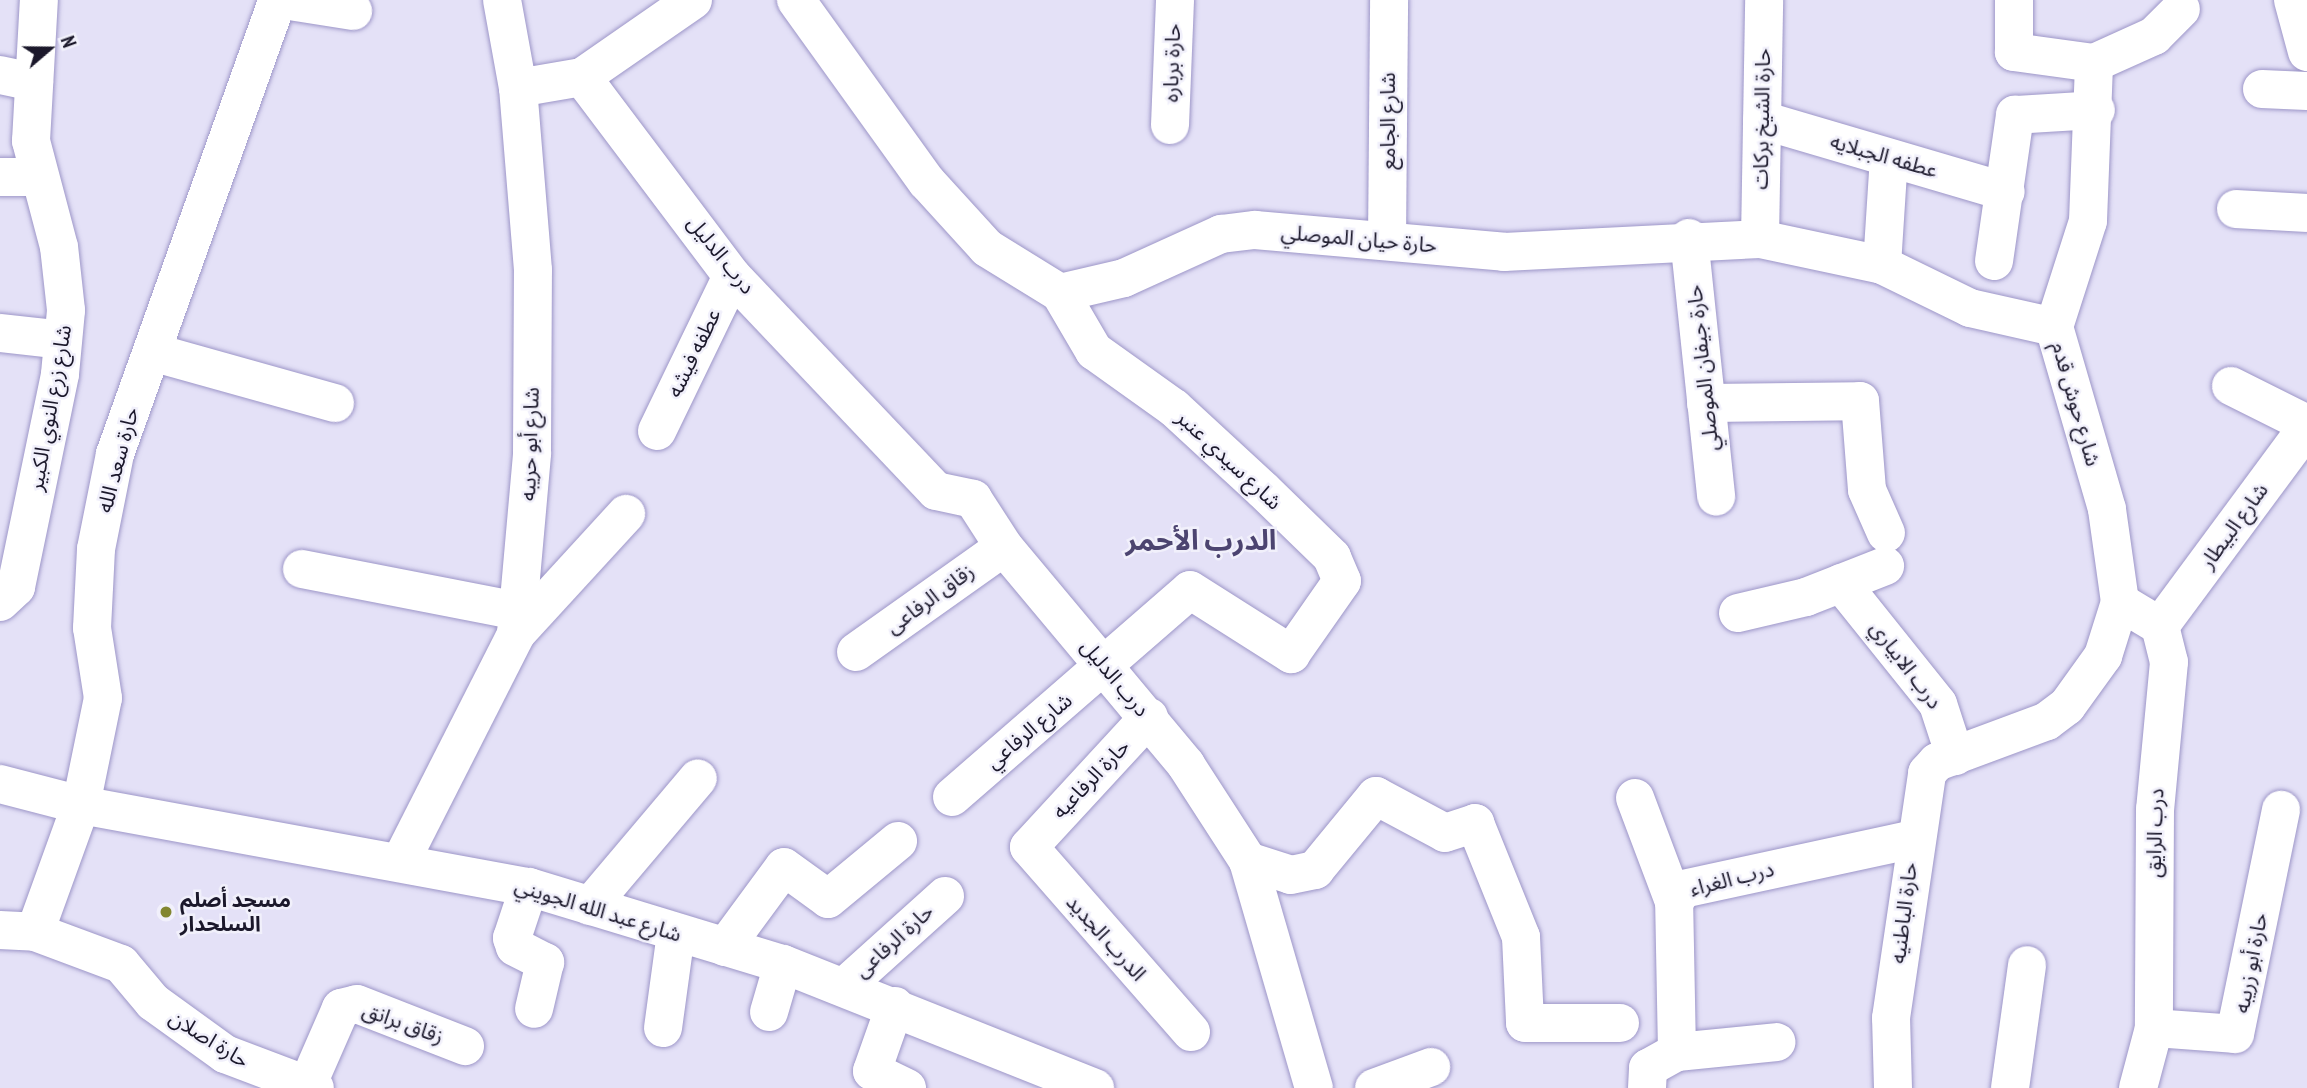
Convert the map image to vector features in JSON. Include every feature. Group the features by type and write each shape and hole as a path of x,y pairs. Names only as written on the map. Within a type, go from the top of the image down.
{"street":[{"name":"شارع زرع النوي الكبير","path":"0,602 16,587 63,340 59,247 37,177 17,78 39,0"},
{"path":"281,0 353,11"},
{"name":"حارة سعد الله","path":"18,931 81,805 103,698 92,628 96,549 115,454 281,0"},
{"name":"شارع أبو حريبه","path":"401,861 517,623 533,453 533,270 518,88 502,0"},
{"path":"518,88 582,76 693,0"},
{"path":"796,0 927,182 987,248 1060,293"},
{"name":"حارة برباره","path":"1170,125 1175,0"},
{"name":"شارع الجامع","path":"1387,241 1389,0"},
{"name":"حارة الشيخ بركات","path":"1760,239 1764,0"},
{"path":"2014,0 2014,52 2094,62 2154,36 2180,9"},
{"path":"2293,0 2307,52"},
{"name":"شارع حوش قدم","path":"1955,756 2047,721 2067,706 2103,656 2120,602 2107,509 2054,327 2088,221 2096,110 2094,62"},
{"name":"درب الدليل","path":"582,76 732,276 936,491 972,499 1004,547 1149,717 1248,861 1314,1088"},
{"path":"2262,89 2307,91"},
{"path":"1994,261 2018,113 2096,110"},
{"name":"عطفه الجبلايه","path":"1762,120 2006,192"},
{"path":"1882,265 1889,158"},
{"path":"0,177 37,177"},
{"path":"2236,209 2307,213"},
{"name":"حارة حيان الموصلي","path":"1060,293 1124,278 1221,234 1255,230 1504,251 1689,238 1760,239 1882,265 1970,308 2054,327"},
{"name":"حارة جيفان الموصلي","path":"1689,238 1716,497"},
{"name":"عطفه فيشه","path":"657,431 732,276"},
{"name":"شارع سيدي عنبر","path":"1060,293 1094,351 1174,408 1332,557 1342,574 1291,654 1196,590 1105,666"},
{"path":"0,333 63,340"},
{"path":"152,352 335,403"},
{"path":"2231,386 2307,425"},
{"path":"1706,403 1860,401 1867,490 1886,549 1841,583 1738,613"},
{"name":"شارع البيطار","path":"2161,626 2307,425"},
{"path":"302,569 517,623 626,514"},
{"name":"زقاق الرفاعى","path":"856,652 1004,547"},
{"name":"درب الابياري","path":"1841,583 1938,704 1955,756"},
{"path":"2120,602 2161,626"},
{"name":"درب الرايق","path":"2138,1088 2154,1028 2155,809 2169,662 2161,626"},
{"name":"شارع الرفاعي","path":"951,797 1105,666"},
{"name":"حارة الرفاعيه","path":"1032,840 1149,717"},
{"name":"حارة الباطنيه","path":"1893,1088 1891,1018 1914,839 1927,773 1955,756"},
{"path":"590,906 698,778"},
{"name":"شارع عبد الله الجويني","path":"0,784 81,805 401,861 529,887 783,964 895,1006 1094,1088"},
{"path":"1248,861 1291,875 1315,870 1369,800 1384,796 1445,833 1475,823 1506,911 1521,937 1527,1027 1620,1023"},
{"path":"1635,798 1674,901"},
{"name":"حارة أبو زريبه","path":"2154,1028 2235,1034 2281,810"},
{"name":"درب الغراء","path":"1677,1052 1674,901 1690,886 1914,839"},
{"name":"الدرب الجديد","path":"1032,840 1035,859 1191,1032"},
{"path":"725,947 784,867 828,899 898,841"},
{"path":"529,887 512,938 515,947 545,962 534,1009"},
{"name":"حارة الرفاعى","path":"844,987 945,896"},
{"path":"1506,911 1544,905"},
{"name":"حارة اصلان","path":"18,931 121,964 153,1002 265,1081 311,1087"},
{"path":"663,1028 676,933"},
{"path":"769,1012 783,964"},
{"path":"2010,1088 2027,965"},
{"name":"زقاق برانق","path":"311,1087 341,1008 357,1004 465,1046"},
{"path":"895,1006 872,1071 907,1088"},
{"path":"1647,1088 1648,1069 1677,1052 1777,1042"},
{"path":"1374,1088 1431,1067"}],"place":[{"name":"مسجد أصلم السلحدار","path":"166,912"}],"district":[{"name":"الدرب الأحمر","path":"1201,540"}]}
